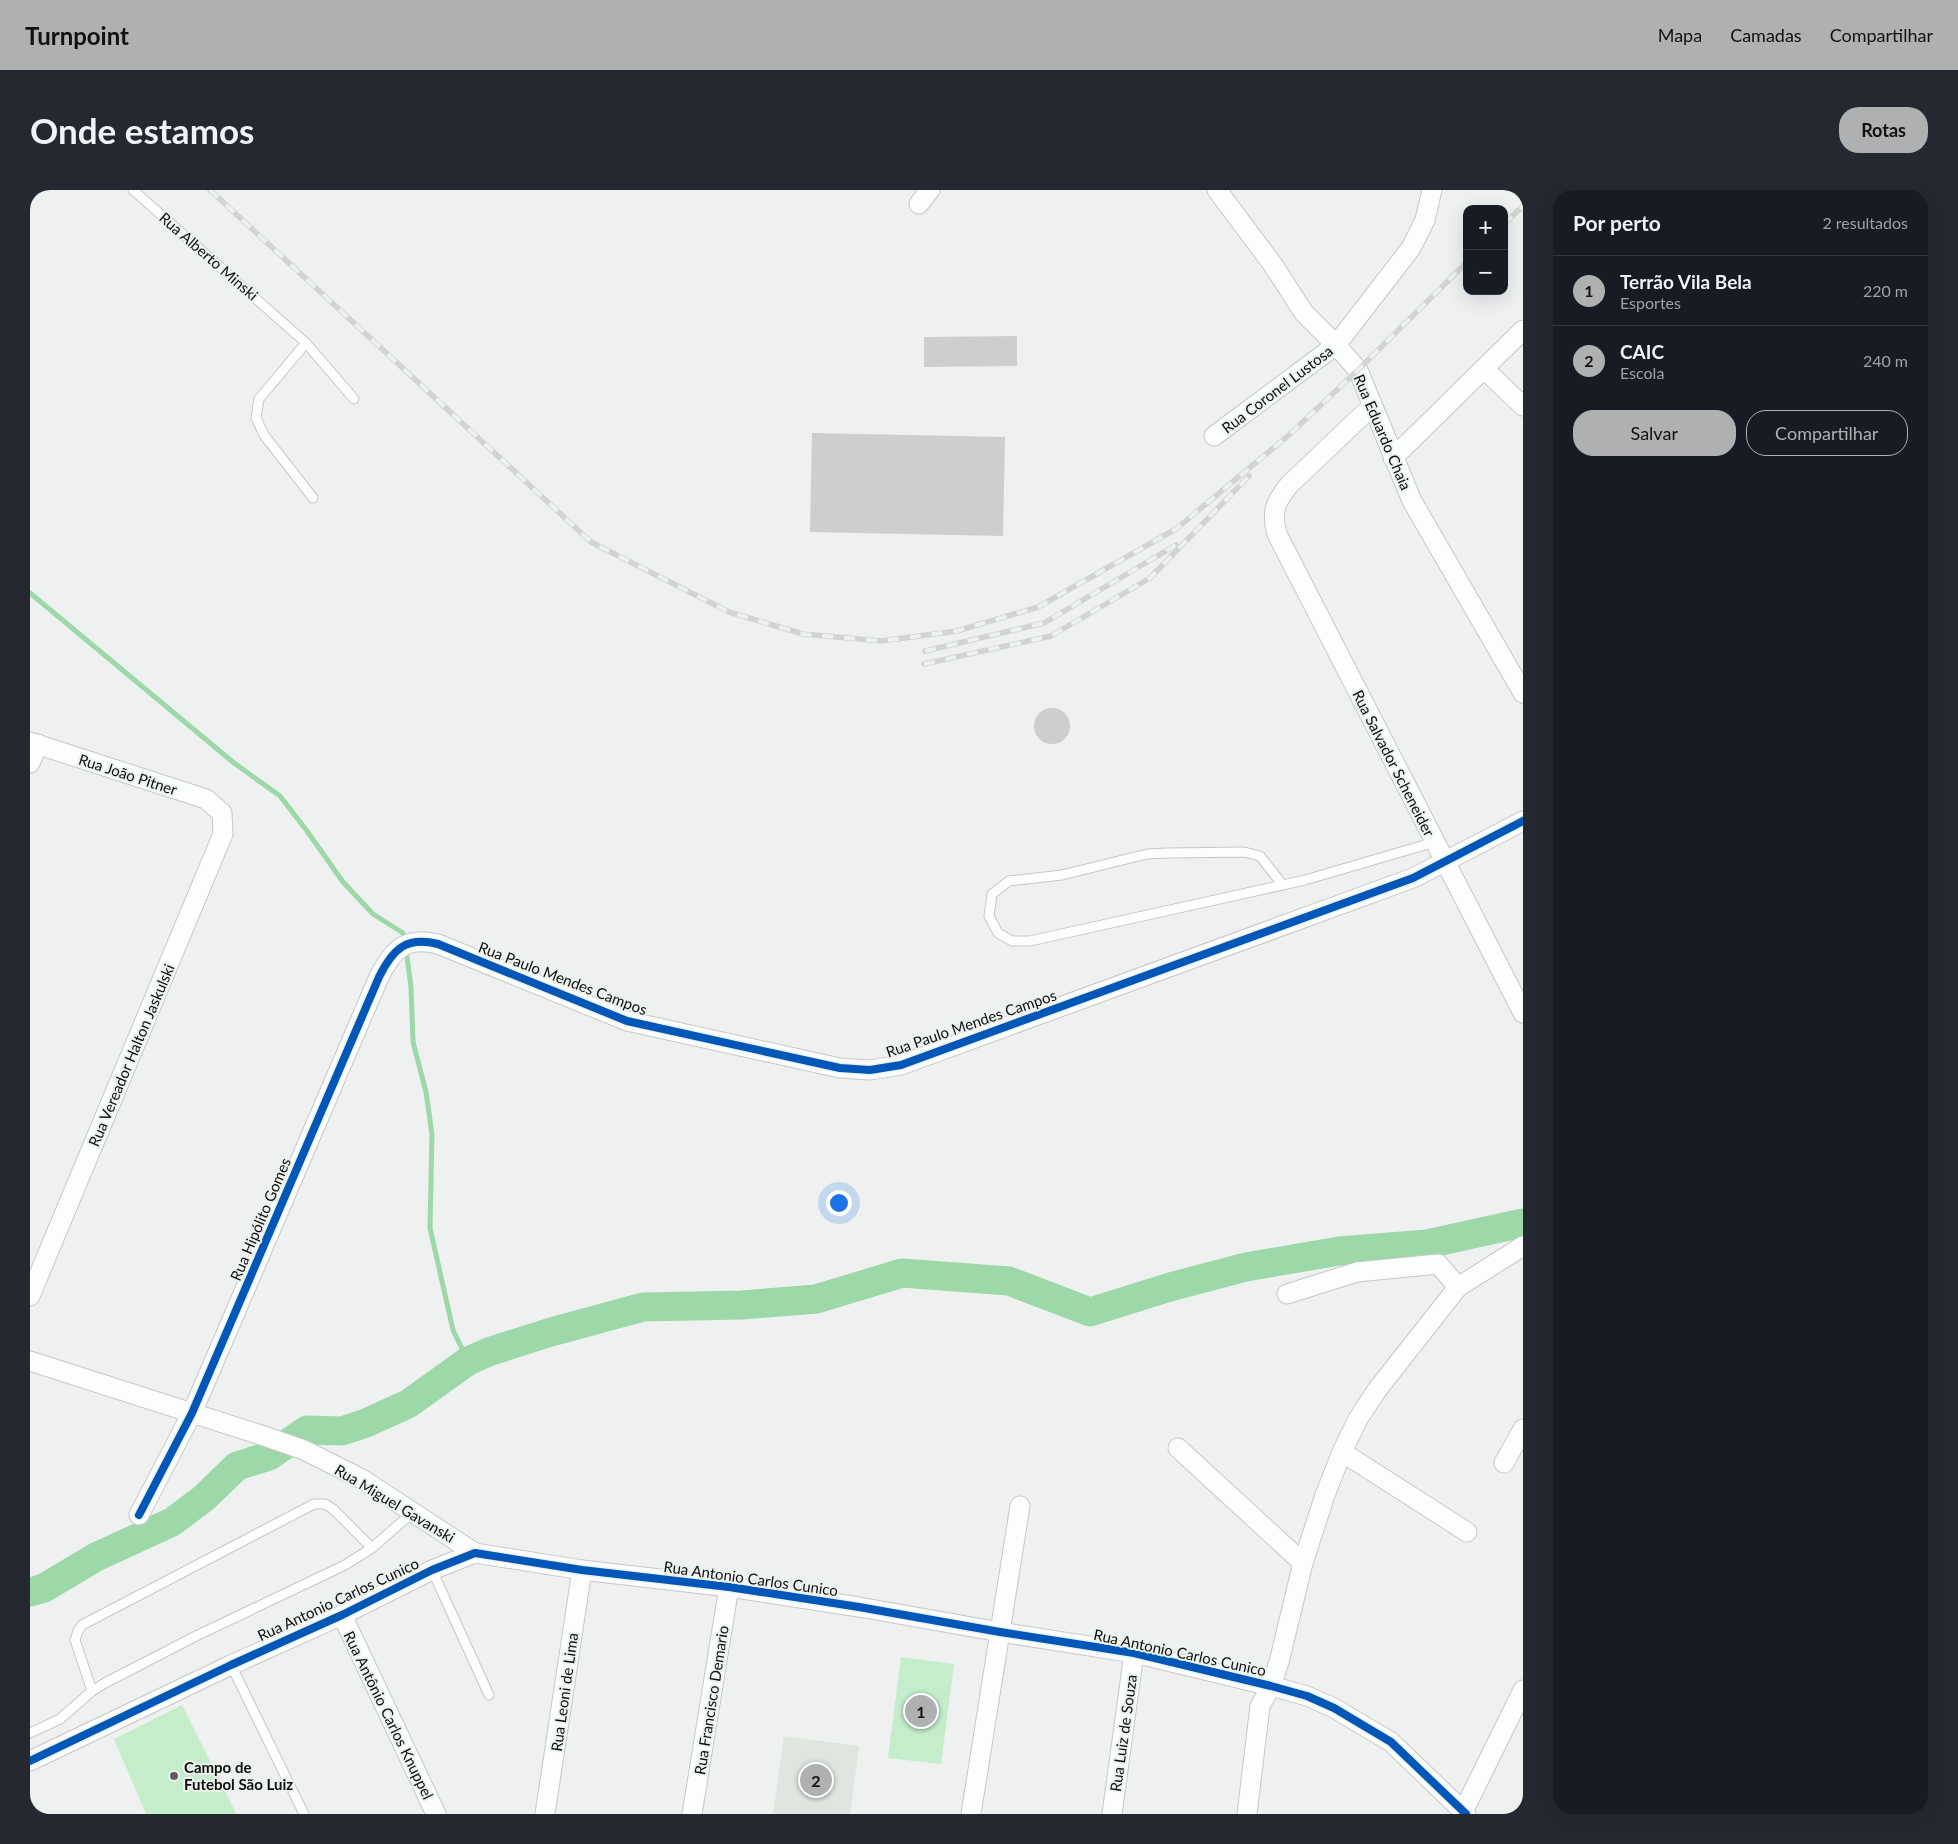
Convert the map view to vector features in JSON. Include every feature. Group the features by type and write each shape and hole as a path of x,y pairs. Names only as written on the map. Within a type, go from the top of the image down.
{"street":[{"name":"Rua Eduardo Chaia","path":"1217,190 1273,265 1304,313 1358,370 1412,501 1523,693"},
{"name":"Rua Coronel Lustosa","path":"1214,436 1336,345 1411,248 1425,220 1432,190"},
{"path":"1393,458 1523,330"},
{"path":"1484,369 1523,406"},
{"name":"Rua Salvador Scheneider","path":"1372,406 1289,485 1279,498 1274,511 1274,522 1277,534 1523,1013"},
{"path":"30,763 34,743"},
{"name":"Rua João Pitner","path":"34,743 206,800 222,813"},
{"name":"Rua Vereador Halton Jaskulski","path":"30,1296 223,834 222,813"},
{"name":"Rua Paulo Mendes Campos","path":"406,945 424,940 438,944 627,1021 840,1068 870,1070 901,1065 1404,882 1523,821"},
{"name":"Rua Hipólito Gomes","path":"138,1516 192,1413 379,976 388,960 406,945"},
{"path":"1247,1814 1260,1706 1271,1686 1279,1662 1303,1563 1325,1495 1342,1452 1358,1419 1377,1390 1458,1287 1523,1246"},
{"path":"1287,1294 1357,1272 1438,1264 1458,1287"},
{"name":"Rua Miguel Gavanski","path":"30,1361 304,1450 362,1479 475,1553"},
{"path":"1504,1463 1523,1429"},
{"path":"1178,1448 1303,1563"},
{"path":"1342,1452 1467,1532"},
{"path":"972,1814 1020,1506"},
{"name":"Rua Antonio Carlos Cunico","path":"30,1761 231,1665 342,1615 432,1570 475,1553 582,1570 729,1586 859,1607 1134,1653 1271,1686 1307,1696 1334,1708 1391,1742 1464,1813"},
{"name":"Rua Leoni de Lima","path":"545,1814 582,1570"},
{"name":"Rua Francisco Demario","path":"692,1814 729,1586"},
{"name":"Rua Antônio Carlos Knuppel","path":"342,1615 436,1814"},
{"name":"Rua Luiz de Souza","path":"1112,1814 1134,1653"},
{"path":"1464,1813 1523,1690"}],"lane":[{"name":"Rua Alberto Minski","path":"133,190 285,323 306,343 354,399"},
{"path":"306,343 259,399 256,418 264,435 313,498"},
{"path":"1282,884 1260,856 1244,852 1147,854 1062,875 1009,881 992,894 989,916 998,933 1012,941 1030,941 1305,880 1435,842"},
{"path":"92,1691 75,1640 82,1624 314,1504 325,1504 333,1509 372,1548"},
{"path":"30,1733 60,1719 92,1691 196,1636 345,1565 372,1548 414,1512"},
{"path":"432,1570 489,1695"},
{"path":"231,1665 304,1814"}],"shaded area":[{"path":"784,1736 859,1746 850,1814 773,1814"}],"green space":[{"path":"901,1657 954,1664 941,1764 888,1758"},
{"name":"Campo de Futebol São Luiz","path":"182,1705 235,1814 146,1814 114,1739"}],"building":[{"path":"1017,336 1017,366 924,367 924,337"},
{"path":"812,433 1005,437 1003,536 810,532"},
{"path":"1052,708 1064,714 1070,726 1064,738 1052,744 1040,738 1034,726 1040,714"}],"waterway":[{"path":"30,593 234,763 280,796 343,882 373,914 403,933 405,941"},
{"path":"406,949 411,987 413,1042 426,1092 432,1134 430,1228 453,1330 468,1361"},
{"path":"30,1592 44,1588 96,1557 172,1522 204,1498 237,1466 269,1456 307,1430 342,1431 366,1423 408,1404 468,1361 491,1351 551,1332 643,1307 742,1305 816,1299 902,1273 1009,1281 1090,1312 1170,1287 1246,1267 1339,1251 1427,1244 1523,1223"}],"railway":[{"path":"210,190 591,542 729,612 803,634 881,641 957,631 1038,607 1176,529 1289,435 1463,266"},
{"path":"1508,220 1523,206"},
{"path":"924,664 1051,636 1150,578 1249,476"},
{"path":"925,651 1044,623 1176,545"}],"cycle path":[{"path":"139,1515 192,1413 379,977 395,952 402,947 417,942 438,944 627,1021 840,1068 870,1070 901,1065 1413,878 1523,821"},
{"path":"30,1761 231,1665 342,1615 432,1570 475,1553 582,1570 729,1587 859,1607 1134,1653 1271,1686 1307,1696 1334,1708 1391,1742 1466,1814"}],"place":[{"name":"Terrão Vila Bela","path":"921,1711"},
{"name":"Campo de Futebol São Luiz","path":"174,1776"},
{"name":"CAIC","path":"816,1780"}]}
